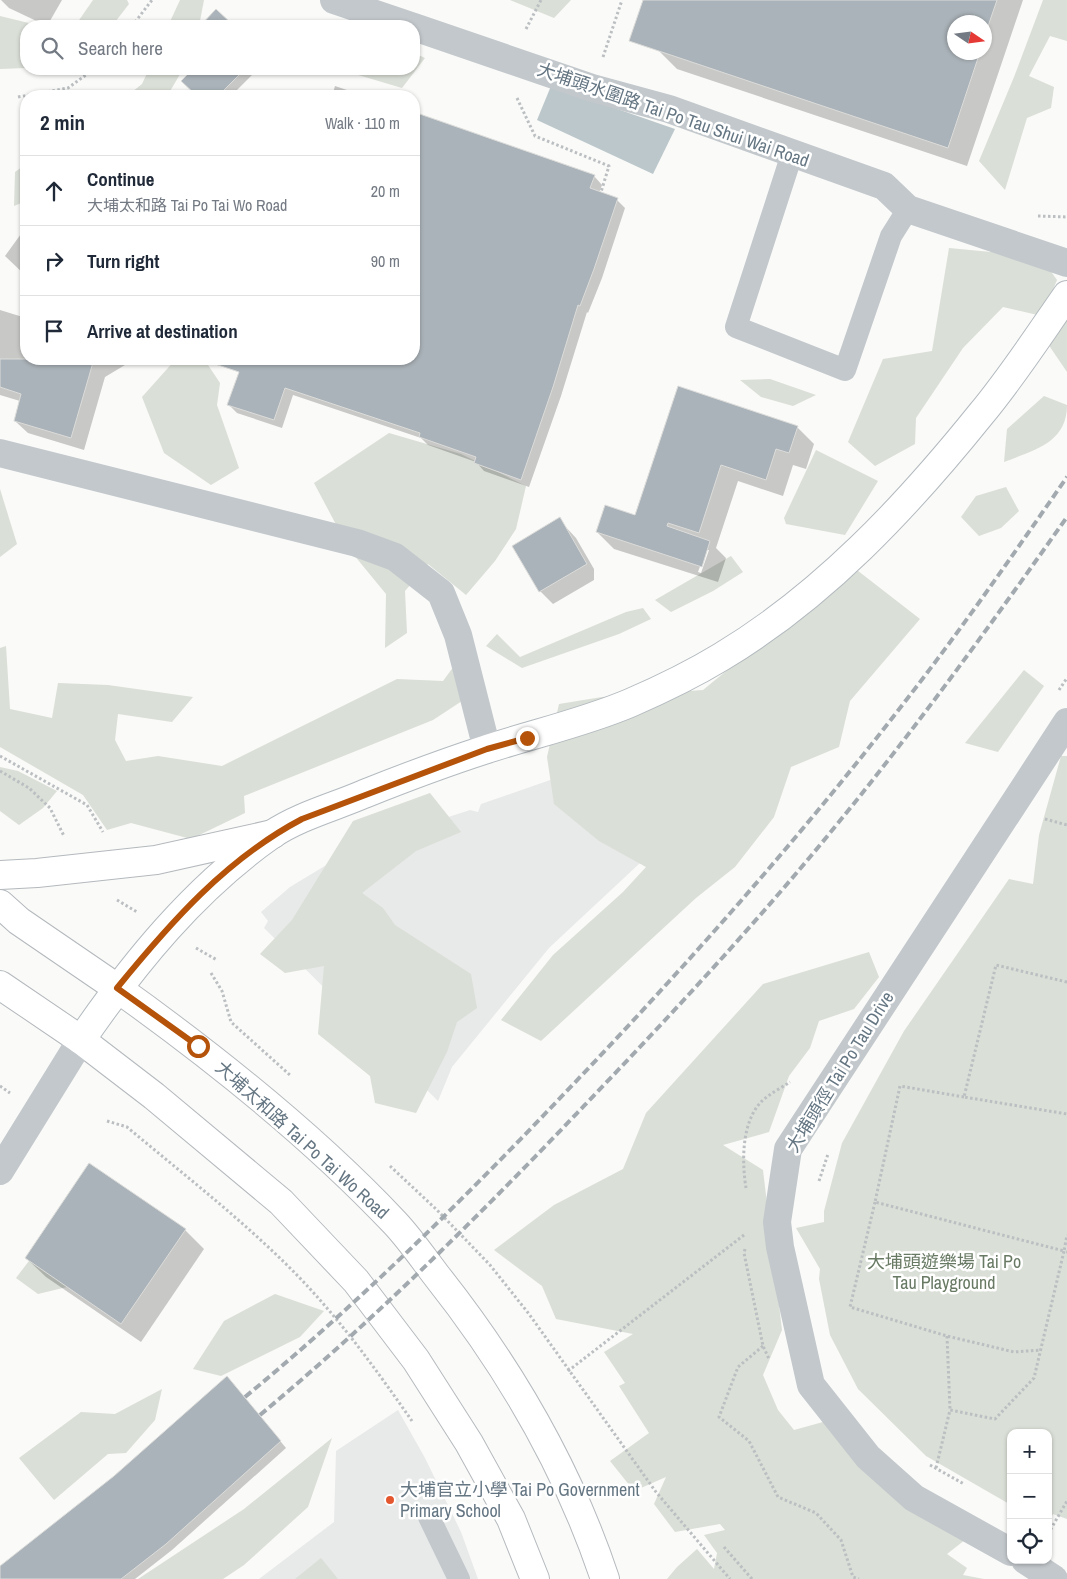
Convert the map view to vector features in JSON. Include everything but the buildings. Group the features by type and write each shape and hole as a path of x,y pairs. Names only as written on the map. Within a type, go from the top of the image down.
{"main road":[{"path":"81,1040 117,988 165,930 220,875 273,834 302,819 487,749 527,738 630,703 720,658 771,624 820,586 885,524 982,413 1067,295"},
{"path":"0,875 37,873 156,860 273,834"},
{"name":"大埔太和路 Tai Po Tai Wo Road","path":"0,904 19,921 198,1046 314,1145 396,1224 464,1310 525,1402 566,1479 605,1579"},
{"path":"0,985 81,1040 154,1096 281,1202 356,1281 416,1360 469,1443 511,1519 535,1579"}],"street":[{"name":"大埔頭水圍路 Tai Po Tau Shui Wai Road","path":"334,0 392,20"},
{"name":"大埔頭水圍路 Tai Po Tau Shui Wai Road","path":"420,30 592,88 669,109 884,186 908,209 1067,263"},
{"path":"0,453 357,544 395,557 441,592 458,635 487,749"},
{"name":"大埔頭徑 Tai Po Tau Drive","path":"1007,1550 914,1498 868,1457 810,1385 780,1247 777,1222 788,1150 1067,722"},
{"path":"0,1172 81,1040"},
{"path":"1031,1564 1054,1579"}],"lane":[{"path":"792,154 736,327 845,370 891,236 908,209"},
{"path":"429,1517 459,1579"}],"path":[{"path":"137,20 152,0"},
{"path":"524,33 541,0"},
{"path":"592,88 622,0"},
{"path":"523,64 516,97 535,136 609,166 600,192"},
{"path":"57,90 68,88 86,75"},
{"path":"1057,693 1067,678"},
{"path":"0,756 88,805 106,836"},
{"path":"0,771 29,788 50,808 66,839"},
{"path":"1039,818 1067,825"},
{"path":"964,1097 996,965 1067,982"},
{"path":"747,1193 742,1165 746,1130 761,1103 793,1080"},
{"path":"1041,1350 1014,1352 947,1336 850,1307 900,1086 1067,1114"},
{"path":"107,1121 128,1127 252,1233 292,1271 370,1360 416,1428"},
{"path":"819,1183 831,1146"},
{"path":"875,1202 1066,1251"},
{"path":"568,1371 749,1231 747,1238"},
{"path":"950,1410 995,1419 1034,1378 1066,1251 1067,1234"},
{"path":"746,1246 744,1253 763,1346 771,1364"},
{"path":"936,1468 950,1410 947,1336"},
{"path":"763,1346 738,1368 719,1417 749,1441 778,1497 816,1513 842,1540 853,1577 859,1579"},
{"path":"928,1464 969,1487"},
{"path":"1052,1527 1067,1501"},
{"path":"724,1546 752,1579"}],"shaded area":[{"path":"551,86 675,129 653,174 537,120"},
{"path":"553,779 640,863 549,948 452,1067 438,1101 264,928 268,921 261,912 290,887 328,864 430,823 470,810 478,812 481,804"},
{"name":"大埔官立小學 Tai Po Government Primary School","path":"398,1410 425,1458 461,1532 478,1579 259,1579 334,1522 336,1451"}],"green space":[{"path":"93,0 127,0 129,4 117,20 79,20"},
{"path":"180,0 204,0 200,20 171,20"},
{"path":"510,0 571,0 554,18"},
{"path":"1043,0 1067,0 1067,41 1050,36 1029,76 1054,87 1051,108 1027,118 1005,190 979,161"},
{"path":"0,16 20,21 20,68 0,69"},
{"path":"420,56 425,58 420,65"},
{"path":"146,75 180,75 171,90 134,90 142,84"},
{"path":"358,75 412,75 402,88"},
{"path":"20,168 20,204 14,206 15,172"},
{"path":"1030,242 1057,280 1042,316 1003,307 963,348 916,418 915,444 875,466 848,442 883,359 932,351 949,248 991,252"},
{"path":"1067,317 1067,372 1048,344"},
{"path":"171,365 208,365 220,383 217,405 239,468 211,485 164,453 142,397"},
{"path":"770,379 816,395 793,406 761,397 740,380"},
{"path":"1044,396 1067,405 1066,418 1061,428 1055,437 1037,449 1004,462 1007,429"},
{"path":"389,433 461,454 526,486 516,529 495,561 466,595 428,564 405,591 407,633 385,648 386,594 349,549 314,483"},
{"path":"816,450 878,481 845,535 786,524 784,518"},
{"path":"1006,487 1019,511 1001,528 979,536 961,517 976,496"},
{"path":"0,489 17,544 0,557"},
{"path":"731,556 743,572 713,591 671,612 655,600"},
{"path":"853,567 920,619 850,701 839,747 791,767 774,817 735,867 696,898 541,1041 501,1020 553,955 623,892 646,867 599,841 554,804 547,757 559,704 602,697 703,690"},
{"path":"643,608 651,619 619,634 522,668 486,646 497,634 520,657 626,612"},
{"path":"6,646 10,709 52,718 58,683 108,685 193,697 172,722 118,714 115,740 126,761 158,756 222,766 397,679 443,681 457,662 465,699 433,720 244,796 245,813 191,839 131,823 107,830 83,795 0,747 0,648"},
{"path":"1024,670 1044,686 998,752 965,743"},
{"name":"大埔頭遊樂場 Tai Po Tau Playground","path":"1061,756 1067,756 1067,1519 1053,1514 1052,1516 1052,1429 1007,1429 1007,1503 926,1456 858,1389 830,1335 819,1279 820,1269 796,1228 824,1222 824,1211 842,1143 904,1031 1009,879 1033,884 1039,835"},
{"path":"0,767 18,771 57,791 43,808 19,825 0,811"},
{"path":"430,793 461,832 416,851 362,893 383,908 395,925 471,974 477,1008 457,1022 447,1052 416,1113 375,1103 370,1076 318,1034 324,966 285,973 260,954 292,920 353,821"},
{"path":"869,952 879,977 854,1009 819,1021 810,1048 789,1076 769,1132 723,1145 763,1170 782,1330 763,1375 778,1410 794,1430 823,1422 970,1536 947,1554 967,1568 963,1575 984,1579 667,1579 697,1549 714,1569 717,1553 704,1535 725,1530 720,1524 675,1532 654,1504 666,1477 634,1491 610,1461 649,1433 619,1386 625,1383 604,1352 633,1334 556,1319 542,1286 494,1250 554,1205 623,1169 646,1113 763,984"},
{"path":"32,1257 71,1286 38,1294 16,1278"},
{"path":"275,1294 324,1311 300,1337 221,1376 193,1369 224,1321"},
{"path":"162,1389 155,1420 126,1453 108,1454 54,1500 19,1458 81,1412 115,1414"},
{"path":"332,1438 308,1507 244,1565 223,1579 138,1579 244,1509"},
{"path":"321,1558 338,1579 295,1579"}],"railway":[{"path":"245,1397 333,1321 460,1200 582,1075 667,984 790,844 869,748 969,617 1067,477"},
{"path":"260,1415 385,1305 465,1228 614,1075 742,936 804,864 924,714 1067,517"}],"place":[{"name":"大埔官立小學 Tai Po Government Primary School","path":"390,1500"}],"route":[{"path":"198,1046 117,988 165,930 220,875 273,834 302,819 487,749 527,738"}]}
